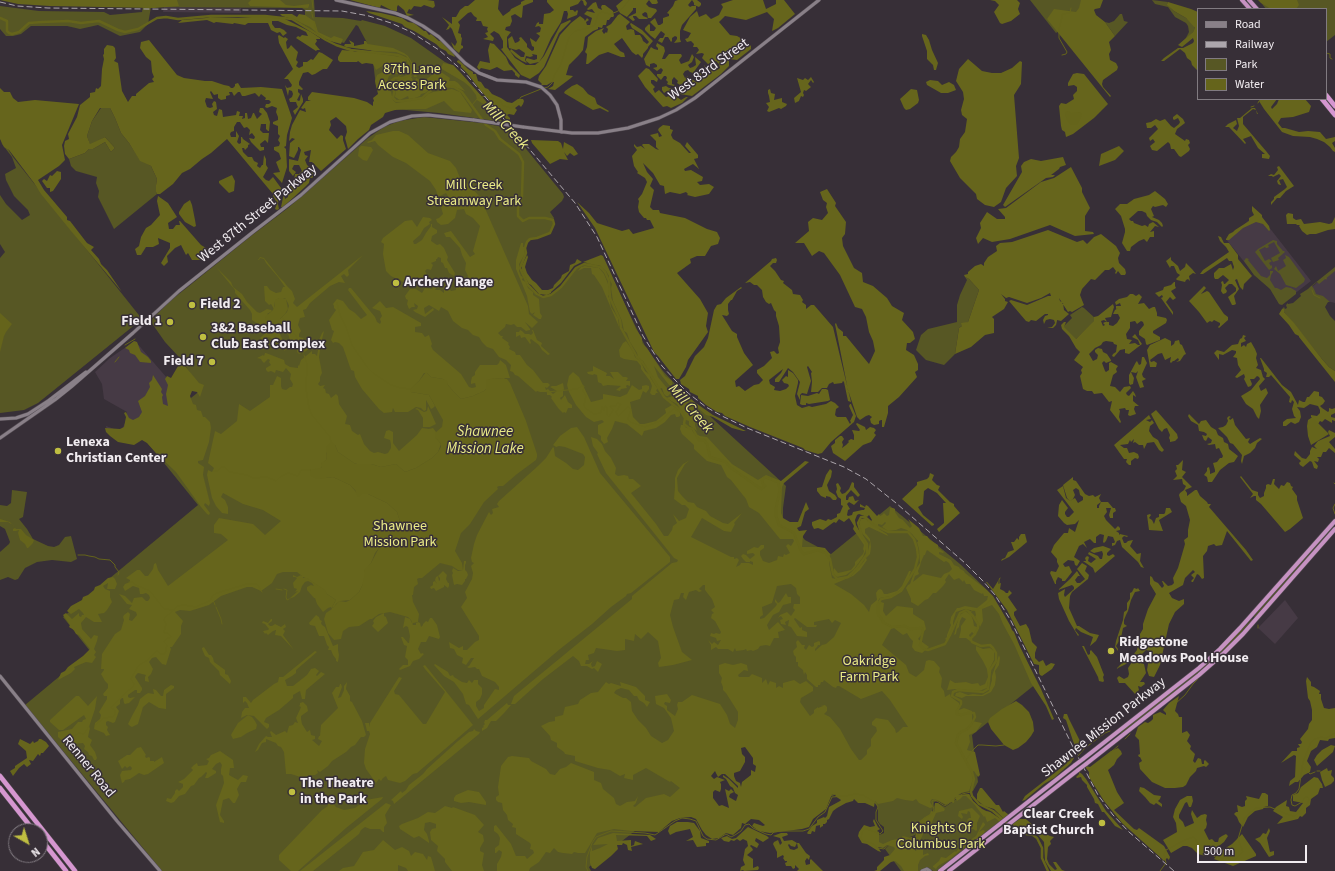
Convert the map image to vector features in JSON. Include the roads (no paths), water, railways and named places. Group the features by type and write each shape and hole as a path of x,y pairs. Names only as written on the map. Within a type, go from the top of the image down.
{"highway":[{"path":"1242,0 1249,8"},
{"path":"1250,0 1256,8"},
{"path":"1327,96 1335,106"},
{"path":"1323,100 1335,115"},
{"name":"Shawnee Mission Parkway","path":"940,871 1202,665 1229,640 1335,521"},
{"name":"Shawnee Mission Parkway","path":"949,871 1208,668 1255,620 1335,529"},
{"path":"1251,616 1255,620"},
{"path":"0,776 75,871"},
{"path":"0,788 28,823"},
{"path":"48,848 66,871"}],"main road":[{"path":"336,0 408,18 439,37 463,62 481,74 497,80 524,82 537,85 546,91 554,100 559,111 561,132"},
{"name":"West 83rd Street","path":"457,118 561,132 590,134 616,131 644,124 666,115 695,98 819,0"},
{"name":"West 87th Street Parkway","path":"0,438 56,399 133,333 179,291 253,232 294,202 370,133 390,122 412,116 428,115 457,118"},
{"name":"West 87th Street Parkway","path":"0,419 16,418 28,414 89,370"},
{"name":"Renner Road","path":"0,676 117,821 160,871"},
{"path":"922,871 927,869 930,871"}],"water":[{"path":"577,84 595,98 597,104 609,111 608,112 600,108 593,110 564,93 572,86"},
{"path":"1068,111 1071,113 1080,112 1082,114 1077,125 1071,125 1068,122 1065,112"},
{"path":"531,140 558,141 561,143 563,149 564,142 573,147 578,154 574,156 570,153 567,156 564,152 568,160 560,159 550,164"},
{"path":"361,146 371,147 373,150 367,161 358,156 359,148"},
{"path":"1119,146 1124,151 1115,160 1099,166 1101,154"},
{"path":"232,175 235,181 234,191 229,193 219,183 219,181"},
{"path":"190,200 196,226 194,227 185,222 179,214 184,204"},
{"path":"279,298 286,299 288,309 277,322 272,323 266,320 265,317 273,310 275,300"},
{"path":"0,313 12,324 4,336 0,352"},
{"name":"Shawnee Mission Lake","path":"426,372 431,377 447,381 448,385 461,399 484,391 486,389 486,380 494,378 507,379 526,421 537,454 536,460 503,486 497,487 498,489 484,502 470,524 461,533 455,551 462,563 463,570 458,570 452,566 440,563 422,578 417,579 418,584 414,587 412,595 413,602 419,614 418,622 413,623 413,625 408,617 390,612 379,614 359,626 349,627 343,631 341,639 334,640 328,633 324,619 326,613 332,609 331,607 328,608 323,612 317,604 315,598 307,590 307,587 311,585 314,586 312,583 308,581 305,582 300,592 289,599 298,591 295,592 297,589 294,588 293,583 297,578 293,577 293,575 297,577 301,575 302,578 307,578 325,590 327,594 336,600 332,607 333,608 339,601 346,602 350,600 359,592 362,586 365,574 364,570 371,563 379,548 400,521 397,512 387,503 368,494 362,494 358,497 355,490 350,485 333,477 322,479 315,478 311,476 310,470 322,467 321,463 326,460 327,456 326,447 331,442 335,445 338,452 354,463 371,464 381,467 396,464 405,472 416,468 432,458 441,447 441,444 435,437 435,433 442,427 443,420 429,395 411,392 410,389"},
{"path":"1313,418 1329,434 1311,445 1307,426 1308,420"},
{"path":"0,519 10,522 12,524 8,522 0,522"},
{"path":"13,529 21,529 26,535 34,540 33,543 27,548 20,540 18,533 19,530 13,531"},
{"path":"1016,701 1029,712 1033,722 1034,731 1026,742 1013,750 1004,745 991,729 988,722 990,718 1002,709"},
{"path":"248,715 255,721 257,725 256,729 241,737 233,739 231,735 238,723"}],"waterway":[{"path":"312,0 313,8"},
{"path":"544,88 548,87 552,83 561,64 569,37 575,31 595,25 598,14 602,12 610,14 616,12 622,9 629,0"},
{"path":"1062,55 1066,54 1067,52 1059,38 1059,29 1062,14 1070,13 1071,8"},
{"path":"312,14 313,18"},
{"name":"Mill Creek","path":"0,18 7,21 7,31 12,34 19,32 29,23 42,22 68,21 81,23 99,21 125,32 138,29 157,18 166,17 178,19 211,16 265,16 292,19 336,45 351,50 398,55 407,59 411,72 409,75 403,78 395,78 391,81 395,88 393,98 396,101 422,98 434,88 443,86 454,87 462,92 486,125 495,131 500,139 519,154 523,162 522,196 518,208 518,216 523,221 529,218 545,218 553,220 554,224 550,233 530,239 527,242 525,248 526,253 520,268 528,285 537,294 543,297 551,295 561,287 576,268 584,264 600,267 605,272 609,281 610,298 620,320 621,328 637,357 642,362 664,397 680,410 685,418 684,424 693,429 699,440 704,440 707,444 710,457 726,462 730,467 761,489 765,486 762,480 765,477 778,482 780,490 776,508 776,516 779,525 794,533 801,551 804,554 818,550 826,553 830,559 833,574 837,579 848,577 857,568 867,554 867,544 862,536 858,523 861,517 865,517 874,525 888,532 908,532 914,539 917,548 918,557 915,569 901,591 891,597 881,599 878,605 878,614 884,623 892,627 905,626 910,629 922,628 923,631 920,645 924,649 928,650 945,644 960,613 966,610 973,616 978,624 978,628 971,638 972,642 981,646 990,645 996,653 996,661 990,670 988,689 983,692 958,690 953,692 952,696 961,701 957,714 961,715 974,713 975,717 971,725 958,735 956,743 972,772 974,779 971,792 972,796 979,804 993,811 1016,831 1033,835 1037,838 1042,848 1042,858 1048,871"},
{"path":"314,21 317,34"},
{"path":"1327,53 1330,54 1330,58 1332,59"},
{"name":"Mill Creek","path":"398,77 406,72 410,66"},
{"path":"472,105 478,98 486,96 498,99 501,101 502,105 510,108 514,107 521,97 541,89"},
{"path":"1312,290 1314,295 1320,298"},
{"path":"337,303 340,315 352,345 367,367 391,385 410,389"},
{"path":"282,317 296,336 303,353"},
{"path":"125,345 135,339"},
{"path":"304,355 307,364 306,389 309,408 312,415 330,437 331,442"},
{"path":"115,362 119,357"},
{"path":"547,392 577,389 584,386 583,391 586,396 584,405 585,408 594,414 601,413 602,406 604,411 605,406 607,407 607,415 609,417 613,410 610,406 616,406 617,403 621,404 616,412 618,416 628,407 631,409 628,419 630,422 645,427 660,421 674,409 683,414"},
{"path":"214,471 224,467 230,472 247,475 253,478 267,477 276,481 288,473 298,476 301,470 310,470"},
{"path":"1335,504 1333,508 1335,514"},
{"path":"78,555 110,560 119,572 118,575"},
{"path":"996,594 999,587 1000,578"},
{"path":"129,582 150,591 164,609 174,610"},
{"path":"95,725 104,718 115,715 115,710 111,708 133,687 134,684 131,679 138,666 149,659 157,651 161,654 165,654 167,645 164,642 166,639 171,637 168,633 164,633 166,624 164,620 165,617 177,606 184,605 196,607 211,600 212,596 217,593 247,584 257,584 262,592"},
{"path":"276,589 282,590"},
{"path":"284,589 287,590 286,597 287,600 289,599"},
{"path":"970,612 983,607 993,598"},
{"path":"211,599 215,605"},
{"path":"216,607 222,624"},
{"path":"1175,704 1185,695 1198,679"},
{"path":"62,739 79,733 84,734 89,727"},
{"path":"1078,756 1085,748 1110,731"},
{"path":"1160,871 1166,863 1164,854 1166,850 1193,837 1196,839 1197,845 1200,849 1215,857 1218,857 1223,853 1226,854 1231,862 1233,861 1243,852 1238,839 1244,819 1256,808 1270,807 1295,816 1309,800 1308,797 1305,797 1302,802 1295,806 1292,805 1291,800 1292,795 1299,789 1303,762 1311,742 1321,737 1326,738 1335,733"},
{"path":"1125,739 1130,734"},
{"path":"966,760 978,745 1004,745"},
{"path":"1104,758 1118,746"},
{"path":"1303,767 1310,774 1315,772"},
{"path":"588,871 586,867 587,857 592,843 596,837 611,831 655,835 682,818 696,821 703,836 707,839 716,840 726,834 731,837 741,831 745,825 749,824 753,828 771,835 774,832 803,831 809,829 818,817 825,812 832,797 855,794 863,795 876,803 878,807 876,812 876,820 883,831 880,834 865,829 862,832 861,839 874,844 878,848 884,849 892,842 898,843 909,838 917,838 920,830 920,823 924,818 932,814 934,810 932,801 937,801 945,806 962,794 971,792"}],"railway":[{"path":"0,2 17,6 48,8 342,11 369,16 391,23 411,32 439,50 465,73 575,203 597,237 643,336 662,366 688,393 706,407 722,416 747,428 844,467 866,479 965,563 982,580 995,595 1011,621 1098,795 1113,815 1129,832 1174,871"}],"place":[{"name":"Archery Range","path":"396,283"},
{"name":"Field 2","path":"192,305"},
{"name":"Field 1","path":"170,322"},
{"name":"3&2 Baseball Club East Complex","path":"203,337"},
{"name":"Field 7","path":"212,362"},
{"name":"Lenexa Christian Center","path":"58,451"},
{"name":"Ridgestone Meadows Pool House","path":"1111,651"},
{"name":"The Theatre in the Park","path":"292,792"},
{"name":"Clear Creek Baptist Church","path":"1102,823"}],"park label":[{"name":"87th Lane Access Park","path":"412,78"},
{"name":"Mill Creek Streamway Park","path":"474,194"},
{"name":"Shawnee Mission Park","path":"400,536"},
{"name":"Oakridge Farm Park","path":"869,670"},
{"name":"Knights Of Columbus Park","path":"941,838"}]}
